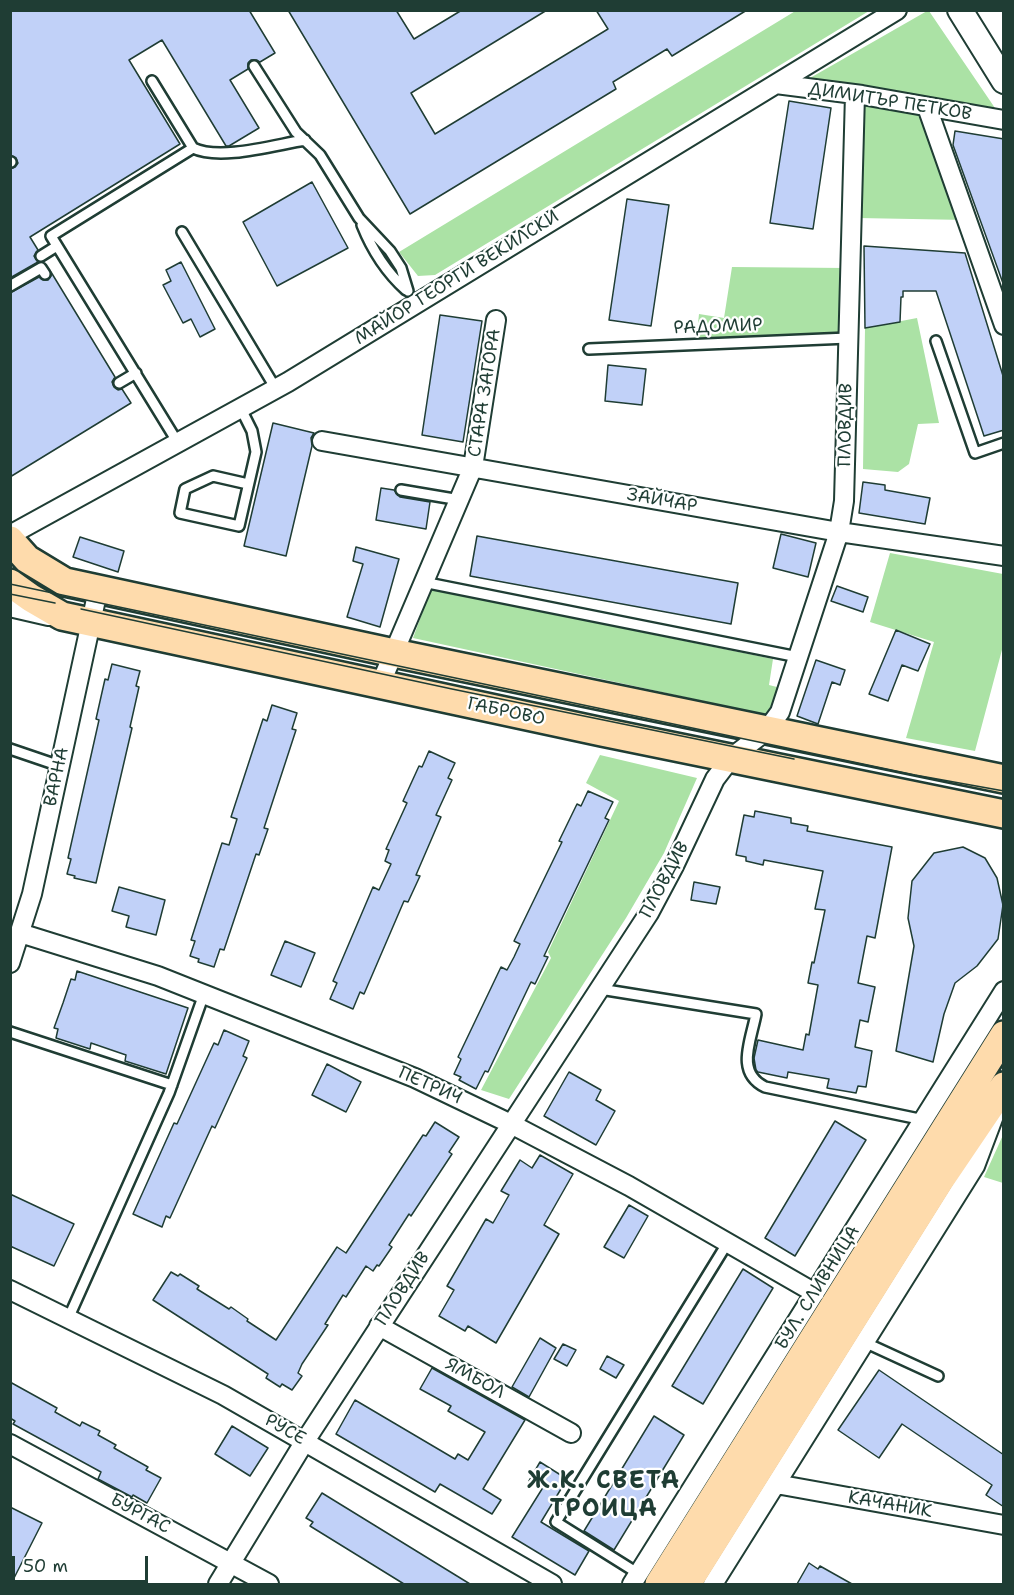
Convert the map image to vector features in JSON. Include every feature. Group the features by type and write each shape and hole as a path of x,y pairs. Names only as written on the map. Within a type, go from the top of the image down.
{"main road":[{"path":"10,540 27,559 65,582"},
{"name":"ГАБРОВО","path":"65,582 394,653 1004,779"},
{"path":"10,583 62,616"},
{"name":"ГАБРОВО","path":"62,616 380,685 1004,814"},
{"name":"БУЛ. СЛИВНИЦА","path":"643,1581 1004,1035"},
{"path":"687,1584 932,1192 1004,1088"}],"street":[{"name":"МАЙОР ГЕОРГИ ВЕКИЛСКИ","path":"10,535 276,389 412,297 776,84 897,10"},
{"path":"960,10 1001,74"},
{"name":"ДИМИТЪР ПЕТКОВ","path":"776,84 855,94 1004,120"},
{"name":"ПЛОВДИВ","path":"218,1584 305,1441 649,913 715,779 731,758 766,731 780,712 838,532 844,501 855,94"},
{"path":"927,107 1004,325"},
{"name":"СТАРА ЗАГОРА","path":"380,685 473,467 496,320"},
{"name":"ЗАЙЧАР","path":"322,441 838,532 1004,556"},
{"name":"ГАБРОВО","path":"10,570 65,582"},
{"name":"ВАРНА","path":"10,963 32,894 98,590"},
{"name":"ГАБРОВО","path":"10,604 62,616"},
{"name":"ПЕТРИЧ","path":"20,933 158,976 415,1078 511,1124 629,1186 815,1293"},
{"name":"БУЛ. СЛИВНИЦА","path":"643,1581 815,1293 1004,991"},
{"path":"713,1584 975,1166 1004,1088"},
{"name":"РУСЕ","path":"10,1290 223,1395 552,1584"},
{"name":"ЯМБОЛ","path":"379,1326 571,1433"},
{"name":"БУРГАС","path":"10,1444 270,1584"},
{"name":"КАЧАНИК","path":"776,1484 1004,1525"}],"lane":[{"path":"254,66 296,132 320,155 359,218 390,251 401,268 412,297"},
{"path":"152,81 193,148 206,153 222,154 305,140"},
{"path":"178,443 51,236 193,148"},
{"path":"182,232 276,389"},
{"path":"41,256 57,246"},
{"path":"10,286 41,268 45,274"},
{"name":"РАДОМИР","path":"589,349 848,338"},
{"path":"936,341 975,453 1004,443"},
{"path":"119,383 136,373"},
{"path":"241,409 252,431 256,452 249,483 239,526 180,513 185,489 213,476 249,483"},
{"path":"401,490 460,500"},
{"path":"423,582 798,657"},
{"path":"10,749 60,766"},
{"path":"600,988 756,1014 746,1065 755,1083 924,1120"},
{"path":"68,1319 172,1085 204,994"},
{"path":"10,1032 172,1085"},
{"path":"643,1581 556,1522 728,1242"},
{"path":"864,1342 938,1376"}],"green space":[{"path":"797,10 869,11 435,275 418,276 399,252"},
{"path":"927,11 997,111 810,78"},
{"path":"862,103 922,114 967,220 858,218"},
{"path":"732,267 846,268 845,335 696,342 699,314 724,318"},
{"path":"917,318 939,423 918,424 909,464 898,472 863,469 865,328"},
{"path":"890,553 1003,574 1003,646 975,751 906,738 934,642 870,622"},
{"path":"431,589 773,659 769,685 781,688 772,716 413,638"},
{"path":"600,755 697,778 664,853 626,918 509,1099 481,1090 551,958 548,952 619,801 586,783"},
{"path":"1003,1135 1003,1183 984,1177"}],"building":[{"path":"10,10 249,10 275,53 260,62 251,60 248,63 248,69 230,80 259,128 226,146 162,40 129,60 180,144 30,237 38,250 34,256 38,262 10,278 10,169 18,163 16,158 10,155"},
{"path":"288,10 396,10 414,39 462,10 547,10 411,93 435,134 608,29 596,10 747,10 672,56 667,49 613,82 616,89 410,214"},
{"path":"789,101 831,108 813,229 770,223"},
{"path":"955,131 1004,139 1004,286 953,145"},
{"path":"312,182 348,248 277,286 243,222"},
{"path":"627,199 669,205 651,326 609,320"},
{"path":"864,246 965,253 1004,379 1004,430 984,436 936,291 903,291 900,322 865,328"},
{"path":"181,262 215,329 200,337 191,319 183,323 163,285 171,281 166,270"},
{"path":"51,272 115,377 112,382 114,387 118,390 122,389 131,403 10,477 10,293 39,277 48,280"},
{"path":"440,315 482,321 463,442 422,435"},
{"path":"608,365 646,369 642,405 605,401"},
{"path":"273,423 314,433 311,438 312,446 286,556 244,546"},
{"path":"863,482 885,485 885,490 930,498 925,524 859,513"},
{"path":"381,488 394,490 400,497 430,502 426,529 376,520"},
{"path":"781,534 816,543 808,577 773,568"},
{"path":"477,536 738,583 731,624 470,576"},
{"path":"80,537 124,551 118,572 73,557"},
{"path":"356,547 399,559 380,627 347,617 363,564 353,561"},
{"path":"837,586 868,597 863,612 831,601"},
{"path":"896,630 930,644 918,671 902,665 888,701 869,694"},
{"path":"816,660 845,670 840,685 832,682 818,724 797,716"},
{"path":"112,664 140,671 136,686 139,687 130,727 132,728 96,883 67,874 71,859 68,858 99,720 96,719 105,679 108,680"},
{"path":"272,705 297,713 292,729 296,730 264,828 268,829 259,855 256,854 224,950 220,949 214,967 198,962 199,959 190,956 195,941 191,940 222,843 229,845 237,819 231,817 263,719 267,721"},
{"path":"429,751 455,763 448,778 452,780 436,815 441,817 416,875 420,876 408,902 404,901 364,994 360,992 353,1009 330,999 337,983 333,981 373,887 379,890 391,864 385,861 389,850 386,849 407,803 403,801 419,766 422,767"},
{"path":"588,791 613,802 605,818 609,820 544,956 548,957 535,984 531,982 488,1072 485,1071 476,1089 459,1080 461,1077 454,1074 461,1059 458,1057 501,967 507,970 514,957 520,944 514,941 562,842 559,841 577,804 581,806"},
{"path":"755,811 791,818 791,823 808,826 807,831 892,847 875,938 867,936 858,983 875,987 868,1022 860,1020 855,1047 872,1051 866,1087 858,1086 856,1093 827,1088 829,1079 788,1072 787,1078 756,1070 754,1058 758,1040 803,1050 806,1034 809,1035 818,985 808,983 825,910 815,909 823,871 764,860 763,865 746,861 746,857 736,855 744,815 754,817"},
{"path":"963,847 985,858 997,878 1003,905 998,939 977,966 955,983 944,1014 933,1062 896,1051 914,946 908,918 912,881 934,853"},
{"path":"694,882 720,887 716,904 691,900"},
{"path":"119,887 165,900 156,935 126,927 129,916 112,911"},
{"path":"285,941 315,953 301,987 271,975"},
{"path":"77,971 188,1008 166,1074 125,1061 126,1055 91,1043 90,1049 56,1038 58,1029 54,1028 71,979 75,980"},
{"path":"224,1030 249,1041 243,1056 247,1058 215,1128 212,1126 170,1218 166,1216 162,1227 133,1214 174,1123 177,1124 214,1043 218,1045"},
{"path":"327,1064 361,1082 346,1112 312,1095"},
{"path":"569,1072 601,1090 596,1100 615,1111 596,1145 544,1116"},
{"path":"835,1121 866,1140 795,1256 765,1238"},
{"path":"435,1122 459,1137 449,1152 452,1154 411,1216 409,1214 389,1245 392,1247 379,1266 377,1265 373,1271 366,1266 346,1297 343,1295 325,1324 328,1325 302,1364 298,1373 302,1376 292,1390 282,1384 280,1387 266,1378 268,1374 153,1300 171,1272 178,1276 180,1274 199,1286 197,1289 229,1309 231,1307 248,1319 247,1321 276,1340 337,1247 346,1253 423,1135 426,1136"},
{"path":"540,1155 573,1174 544,1225 559,1234 496,1343 468,1326 465,1331 439,1316 454,1290 447,1286 486,1219 493,1223 509,1195 501,1191 520,1160 532,1168"},
{"path":"10,1194 74,1224 54,1266 10,1246"},
{"path":"629,1205 648,1216 624,1258 604,1247"},
{"path":"743,1269 773,1288 703,1404 672,1386"},
{"path":"540,1338 556,1348 529,1397 512,1387"},
{"path":"563,1344 576,1350 567,1366 554,1359"},
{"path":"607,1356 624,1365 616,1378 600,1369"},
{"path":"432,1368 525,1420 483,1489 501,1500 492,1514 440,1484 435,1492 336,1434 355,1400 455,1459 458,1454 468,1460 485,1432 448,1411 451,1406 420,1389"},
{"path":"879,1370 1004,1455 1004,1507 986,1495 992,1485 902,1424 879,1458 838,1430"},
{"path":"10,1382 57,1408 55,1412 80,1426 82,1422 100,1431 98,1435 116,1445 114,1448 148,1467 146,1470 161,1478 147,1503 98,1479 101,1472 13,1424 15,1421 10,1418"},
{"path":"654,1416 684,1435 614,1550 584,1531"},
{"path":"232,1426 268,1448 250,1476 215,1454"},
{"path":"540,1462 567,1479 541,1522 589,1551 575,1575 512,1537 542,1489 529,1481"},
{"path":"322,1493 470,1584 404,1584 310,1526 313,1522 306,1518"},
{"path":"10,1507 42,1523 11,1584 10,1584"},
{"path":"809,1563 818,1569 820,1566 852,1584 797,1584"}],"tram line":[{"path":"10,584 915,775 1004,791"},
{"path":"10,594 55,603"},
{"path":"81,609 452,689 794,759"}],"district":[{"name":"Ж.К. СВЕТА ТРОИЦА","path":"604,1496"}]}
